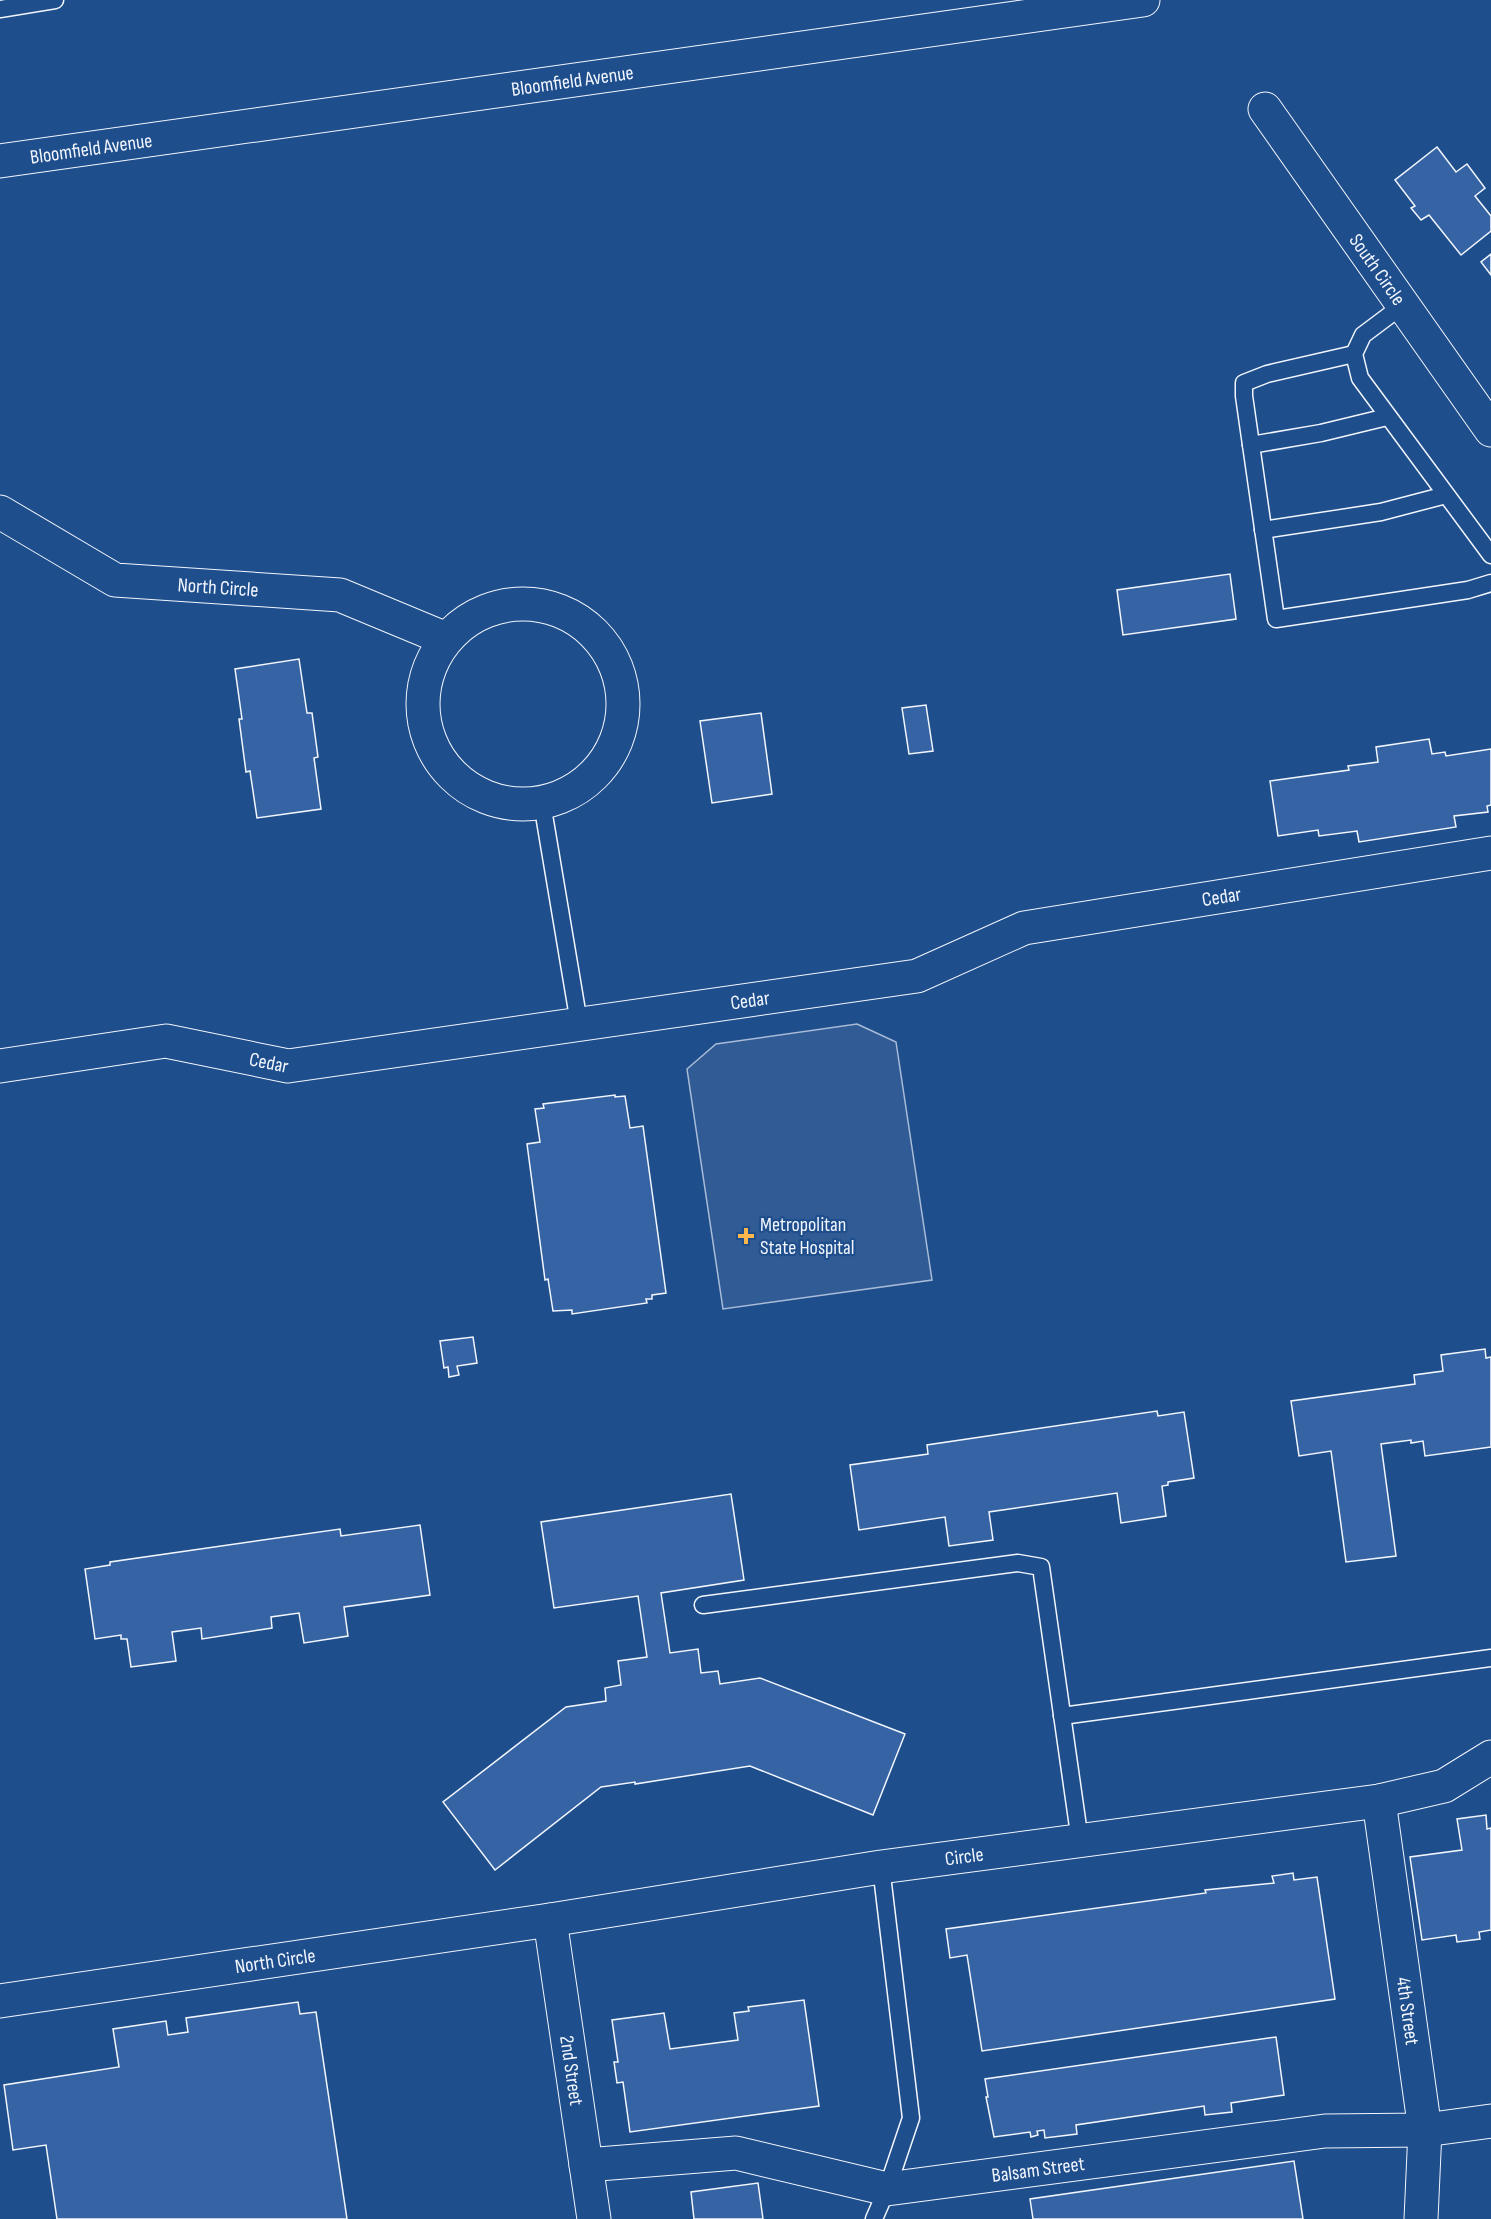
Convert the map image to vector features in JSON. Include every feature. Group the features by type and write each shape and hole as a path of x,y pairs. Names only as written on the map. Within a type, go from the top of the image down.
{"street":[{"name":"Bloomfield Avenue","path":"0,161 1042,7 1143,0"},
{"name":"South Circle","path":"1265,109 1491,430"},
{"name":"North Circle","path":"0,512 115,580 340,595 446,639"},
{"path":"504,604 539,604 572,615 599,638 617,668 624,702 618,737 601,768 575,791 542,803 512,804 482,796 456,779 436,755 425,727 422,696 430,666 446,639 472,616 504,604"},
{"name":"Cedar","path":"0,1066 166,1041 288,1066 917,976 1024,928 1491,854"},
{"path":"1379,1801 1444,1786 1491,1757"},
{"name":"Circle","path":"549,1920 881,1867 1379,1801"},
{"name":"4th Street","path":"1379,1801 1425,2130 1420,2219"},
{"name":"North Circle","path":"0,2001 549,1920"},
{"name":"2nd Street","path":"549,1920 594,2219"},
{"name":"Balsam Street","path":"586,2164 736,2153 887,2189 1325,2131 1425,2130 1491,2121"}],"lane":[{"path":"0,9 55,0"},
{"path":"1403,305 1364,335 1354,354 1360,378 1491,555"},
{"path":"1354,354 1267,374 1244,383 1276,619 1468,590 1491,583"},
{"path":"1251,445 1321,433 1387,417"},
{"path":"1263,530 1381,512 1446,495"},
{"path":"542,803 579,1023"},
{"path":"703,1605 1018,1563 1041,1567 1080,1841"},
{"path":"1062,1716 1491,1658"},
{"path":"874,2219 887,2189 911,2118 881,1867"}],"shaded area":[{"path":"857,1024 896,1042 932,1280 723,1309 687,1069 716,1044"}],"building":[{"path":"1437,147 1456,172 1467,164 1485,188 1475,196 1491,216 1491,231 1461,255 1429,215 1421,220 1411,208 1415,206 1395,180"},
{"path":"1491,254 1491,275 1481,262"},
{"path":"1230,574 1236,619 1123,635 1117,590"},
{"path":"299,659 307,713 312,713 318,757 314,758 321,809 257,818 250,771 246,772 235,669"},
{"path":"926,705 933,751 909,754 902,708"},
{"path":"761,713 772,794 712,803 700,721"},
{"path":"1429,739 1432,754 1445,752 1446,756 1491,749 1491,805 1487,806 1488,812 1454,816 1456,827 1359,842 1357,831 1319,836 1318,830 1278,836 1270,781 1349,770 1348,766 1378,762 1376,747"},
{"path":"615,1095 615,1097 625,1096 630,1128 643,1126 666,1293 652,1295 652,1299 646,1299 647,1303 572,1314 572,1310 553,1311 548,1279 545,1280 527,1144 540,1142 535,1109 544,1108 543,1104"},
{"path":"473,1337 477,1363 457,1366 459,1375 449,1377 448,1367 444,1368 440,1341"},
{"path":"1485,1349 1486,1358 1491,1357 1491,1447 1425,1456 1423,1441 1411,1443 1411,1440 1381,1444 1396,1556 1346,1562 1331,1451 1299,1456 1291,1401 1415,1384 1414,1375 1443,1371 1441,1355"},
{"path":"1157,1411 1158,1416 1184,1412 1194,1478 1168,1482 1168,1485 1162,1486 1166,1516 1121,1523 1117,1493 989,1512 993,1540 949,1546 945,1517 859,1530 850,1465 928,1454 927,1445"},
{"path":"731,1494 744,1580 661,1593 670,1653 698,1649 701,1673 718,1671 720,1684 760,1678 905,1734 873,1815 750,1766 635,1784 635,1782 601,1787 495,1870 443,1802 566,1707 606,1701 605,1688 621,1685 618,1661 647,1657 638,1596 554,1608 541,1522"},
{"path":"420,1525 430,1595 344,1607 348,1636 304,1643 299,1613 271,1617 272,1628 202,1639 201,1628 172,1632 176,1661 131,1667 127,1639 121,1639 121,1635 95,1639 85,1569 110,1565 110,1562 340,1529 341,1536"},
{"path":"1486,1815 1487,1829 1491,1828 1491,1930 1479,1932 1480,1939 1457,1942 1456,1935 1422,1940 1410,1857 1462,1850 1457,1819"},
{"path":"1293,1873 1294,1880 1317,1877 1335,1999 982,2051 967,1955 950,1958 946,1929 1206,1893 1205,1890 1274,1883 1272,1876"},
{"path":"804,2000 819,2106 630,2132 623,2082 617,2083 614,2062 618,2062 612,2020 664,2013 670,2049 738,2040 734,2013 749,2011 748,2007"},
{"path":"298,2002 300,2014 316,2012 347,2219 57,2219 46,2145 13,2150 4,2085 119,2067 113,2029 166,2021 168,2035 188,2032 186,2018"},
{"path":"1276,2037 1284,2095 1231,2103 1232,2112 1205,2115 1204,2106 1076,2125 1077,2134 1045,2138 1044,2130 1037,2131 1038,2135 1031,2137 1030,2132 994,2137 985,2079"},
{"path":"1294,2161 1303,2219 1033,2219 1030,2199"},
{"path":"758,2183 763,2219 694,2219 691,2192"}],"place":[{"name":"Metropolitan State Hospital","path":"746,1236"}]}
